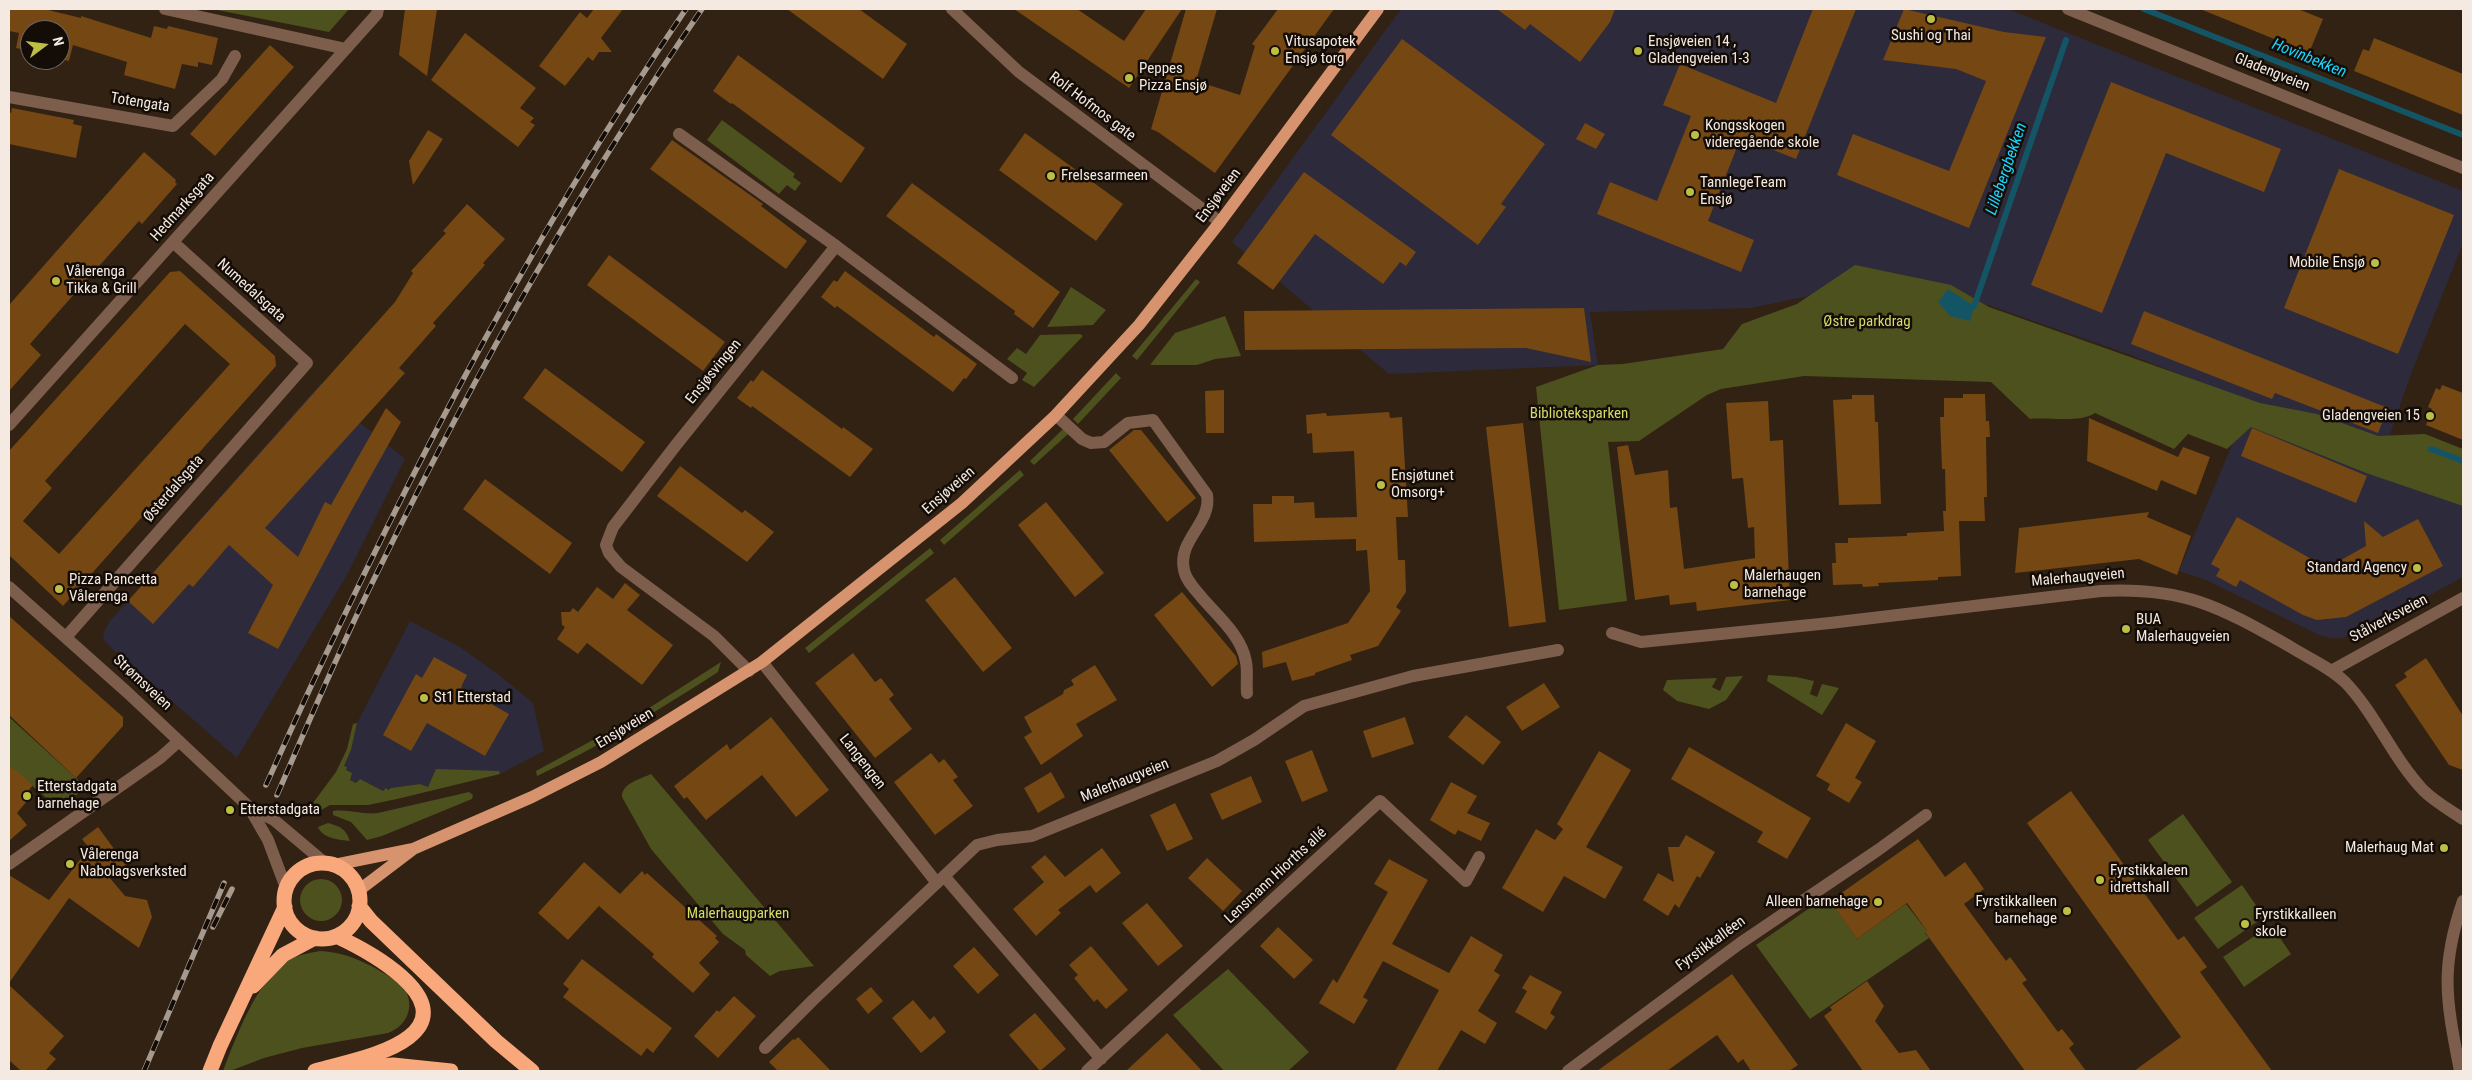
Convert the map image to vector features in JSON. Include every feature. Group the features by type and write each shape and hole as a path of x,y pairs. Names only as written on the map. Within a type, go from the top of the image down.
{"highway":[{"path":"286,888 298,872 315,864 330,864"},
{"name":"Strømsveien","path":"330,864 350,875 359,899 371,921 496,1040 532,1071"},
{"name":"Strømsveien","path":"210,1071 284,907 286,888"},
{"path":"336,936 352,924 359,899"},
{"path":"284,907 292,924 306,935 315,938"},
{"path":"246,992 283,955 315,938 336,936 355,945 408,982 420,999 422,1016 415,1031 396,1044 315,1071"},
{"path":"332,1071 394,1065 451,1071"}],"main road":[{"name":"Ensjøveien","path":"330,864 413,849 532,797 601,762 762,662 962,503 1056,415 1139,325 1220,222 1378,9"},
{"name":"Ensjøveien","path":"359,899 413,849"}],"street":[{"path":"165,9 346,49"},
{"name":"Hedmarksgata","path":"9,425 174,243 377,14 378,9"},
{"name":"Rolf Hofmos gate","path":"952,9 1019,72 1220,222"},
{"name":"Gladengveien","path":"2068,9 2463,168"},
{"name":"Totengata","path":"9,97 173,126 222,79 235,56"},
{"path":"678,134 836,246 1012,378"},
{"name":"Numedalsgata","path":"174,243 307,363"},
{"name":"Ensjøsvingen","path":"749,671 714,636 620,567 606,545 613,528 676,445 836,246"},
{"name":"Østerdalsgata","path":"66,636 307,363"},
{"path":"1056,415 1082,439 1091,444 1104,442 1128,423 1153,420 1207,495 1209,505 1206,515 1187,546 1184,570 1188,581 1238,640 1246,662 1247,693"},
{"name":"Strømsveien","path":"9,587 66,636 249,807 274,820 330,864"},
{"name":"Malerhaugveien","path":"1612,633 1641,642 1830,623 2101,591 2134,589 2164,592 2195,599 2228,612 2331,671 2358,699 2412,779 2440,804 2463,819"},
{"name":"Stålverksveien","path":"2331,671 2463,598"},
{"name":"Malerhaugveien","path":"765,1048 977,845 996,840 1032,836 1217,760 1254,740 1304,706 1413,676 1558,650"},
{"name":"Langengen","path":"762,662 940,880 1101,1059"},
{"path":"9,864 46,836 160,758 179,741"},
{"name":"Lensmann Hiorths allé","path":"1087,1071 1380,801 1466,881 1479,857"},
{"name":"Strømsveien","path":"249,807 268,840 286,888"},
{"name":"Fyrstikkalléen","path":"1568,1071 1739,944 1878,850 1926,815"},
{"path":"2460,1071 2448,1010 2446,982 2451,942 2463,901"}],"shaded area":[{"path":"1401,9 2008,9 2463,191 2463,243 2412,371 2381,460 2463,496 2463,577 2386,619 2343,638 2330,638 2319,635 2206,580 2179,571 2250,402 2128,354 1985,304 1851,287 1751,308 1590,312 1598,365 1389,374 1232,242"},
{"path":"321,383 359,422 405,459 347,575 237,758 105,642 103,634 109,622"},
{"path":"410,621 460,647 498,674 533,703 544,751 500,774 498,771 428,787 420,784 383,791 360,779 357,783 349,780 344,766 351,750 357,723"}],"green space":[{"path":"212,9 349,9 329,32"},
{"path":"722,120 795,174 793,177 801,183 795,191 787,185 779,194 707,140"},
{"name":"Østre parkdrag","path":"1855,265 1951,285 1989,307 2260,403 2317,414 2378,436 2425,434 2463,449 2463,506 2366,473 2251,427 2227,449 2188,434 2174,449 2095,413 2073,419 2030,419 1991,382 1804,376 1721,389 1707,395 1639,441 1608,442 1627,601 1559,610 1536,387 1598,365 1623,364 1723,349 1742,324 1797,304"},
{"path":"1196,279 1200,282 1137,360 1132,356"},
{"path":"1071,287 1106,310 1093,325 1047,327"},
{"path":"1225,316 1241,356 1215,359 1197,365 1150,365 1175,333"},
{"path":"1080,334 1083,336 1034,387 1022,380 1027,373 1007,359 1017,348 1026,354 1040,335"},
{"path":"1116,373 1121,378 1078,424 1073,419"},
{"path":"1063,429 1068,434 1034,465 1030,461"},
{"path":"1020,470 1024,475 944,545 940,540"},
{"path":"930,548 934,553 809,653 805,648"},
{"path":"721,662 718,672 674,700 606,740 537,776 536,771 635,717"},
{"path":"1768,675 1796,677 1814,681 1810,694 1817,697 1822,684 1839,688 1822,715 1767,681"},
{"path":"1743,676 1726,700 1709,709 1677,701 1663,690 1667,680 1717,678 1712,687 1720,691 1726,677"},
{"path":"9,717 87,788 57,807 9,766"},
{"path":"357,723 351,750 344,766 347,767 346,770 352,773 350,780 356,783 360,779 383,791 386,788 388,790 420,784 428,787 436,769 499,771 500,774 368,805 330,805 311,816 304,815 336,772 347,749 353,724"},
{"name":"Malerhaugparken","path":"651,774 814,966 780,971 770,976 746,955 745,950 723,934 651,849 622,797 628,785"},
{"path":"469,792 473,795 472,799 382,836 367,840 351,822 333,815 333,811 378,813"},
{"path":"2183,814 2232,882 2197,907 2148,840"},
{"path":"328,823 342,829 350,841 331,838 323,834 318,827"},
{"path":"325,879 333,882 339,888 342,900 339,912 333,918 317,921 309,918 303,912 300,896 303,888 309,882"},
{"path":"2242,885 2264,917 2218,949 2194,918"},
{"path":"1827,896 1857,939 1906,904 1927,931 1925,933 1929,938 1810,1019 1756,945"},
{"path":"2271,925 2291,954 2244,987 2223,957"},
{"path":"320,951 332,952 363,962 401,984 408,998 409,1005 406,1018 388,1033 302,1048 264,1058 230,1071 223,1071 248,1011 266,982 287,961 303,954"},
{"path":"1228,969 1309,1052 1288,1071 1224,1071 1173,1015"}],"water":[{"path":"1948,289 1974,306 1970,321 1950,316 1938,302"}],"building":[{"path":"9,9 44,9 81,18 81,16 151,38 154,26 167,29 168,26 218,38 212,65 198,62 198,67 182,64 175,89 124,75 127,62 73,45 70,57 70,20 20,20 20,49 16,48 19,33 9,31"},
{"path":"405,9 437,9 427,76 399,55"},
{"path":"594,9 623,9 601,38 612,52 599,52 593,61 588,57 565,86 539,66 580,12 587,18"},
{"path":"787,9 859,9 907,44 883,79"},
{"path":"1014,9 1077,9 1124,41 1146,9 1182,9 1129,88"},
{"path":"1186,9 1217,9 1196,81 1240,95 1255,46 1252,44 1278,9 1334,9 1215,173 1151,129"},
{"path":"1497,9 1615,9 1610,22 1580,62 1530,24 1525,30"},
{"path":"1813,9 1856,9 1796,159 1741,137 1708,221 1754,240 1741,272 1597,214 1610,182 1657,201 1691,116 1663,105 1680,64 1776,103"},
{"path":"1904,9 2004,32 2046,37 1969,228 1837,175 1853,134 1949,171 1986,81 1956,69 1883,60"},
{"path":"2200,9 2298,9 2323,19 2309,53"},
{"path":"465,33 536,88 520,108 534,118 530,122 535,125 518,147 431,80"},
{"path":"2374,38 2463,74 2463,115 2354,71 2363,49 2369,51"},
{"path":"1402,39 1545,144 1501,204 1506,207 1478,245 1331,135"},
{"path":"270,45 294,67 215,156 190,134"},
{"path":"738,55 865,148 841,183 713,91"},
{"path":"2111,82 2281,149 2264,192 2166,153 2102,313 2031,285"},
{"path":"12,108 74,120 73,124 82,126 76,158 9,144 9,112 11,113"},
{"path":"1585,123 1605,134 1596,149 1576,139"},
{"path":"428,130 443,139 413,185 409,161"},
{"path":"1025,133 1123,204 1096,241 999,170"},
{"path":"672,140 763,204 761,206 807,241 786,269 650,169"},
{"path":"144,152 176,180 177,184 142,224 139,221 30,344 41,355 9,391 9,305"},
{"path":"2339,169 2454,215 2398,354 2284,308"},
{"path":"1304,172 1416,252 1406,266 1400,262 1383,284 1315,234 1273,290 1237,263"},
{"path":"912,183 1060,292 1033,328 1014,314 1015,311 886,216"},
{"path":"467,204 505,239 483,263 485,265 433,323 436,326 399,368 405,373 265,528 298,557 325,502 331,505 386,408 401,422 278,649 248,633 273,585 229,545 193,587 189,584 153,624 128,601 395,302 413,273 411,271 446,233 443,231"},
{"path":"609,255 725,342 703,371 587,285"},
{"path":"180,271 275,356 276,366 63,606 9,555 9,451 170,272","holes":["185,324 230,364 59,554 23,521 52,488 45,481"]},
{"path":"845,271 934,337 936,334 977,364 953,392 837,306 835,308 821,297 834,280 837,282"},
{"path":"1584,308 1591,362 1526,348 1245,350 1244,311"},
{"path":"2144,311 2388,408 2378,433 2275,393 2272,399 2131,344"},
{"path":"545,368 645,442 622,472 523,398"},
{"path":"762,370 842,429 843,427 873,449 850,477 752,406 751,408 737,398 751,380 753,382"},
{"path":"2442,385 2463,393 2463,440 2426,425 2432,409 2428,407 2436,388 2440,390"},
{"path":"1224,390 1224,433 1206,433 1205,391"},
{"path":"1963,394 1985,394 1986,421 1989,421 1990,437 1986,437 1987,497 1984,497 1985,521 1959,521 1961,576 1938,577 1938,580 1878,583 1879,586 1863,587 1862,584 1833,585 1832,563 1836,563 1835,543 1848,543 1848,538 1907,536 1907,533 1944,531 1943,511 1946,511 1945,469 1942,469 1940,417 1944,417 1944,398 1963,398"},
{"path":"1852,395 1874,395 1875,422 1878,422 1881,504 1839,505 1833,400 1852,399"},
{"path":"1768,401 1770,441 1783,440 1790,600 1697,611 1696,602 1670,605 1669,595 1635,600 1617,447 1628,445 1635,475 1668,470 1670,508 1677,507 1684,569 1755,558 1754,527 1748,528 1743,478 1732,479 1726,403"},
{"path":"1389,412 1390,418 1402,417 1408,517 1396,517 1398,560 1405,560 1406,592 1396,607 1401,611 1378,646 1350,655 1352,660 1315,673 1315,675 1292,681 1286,662 1263,668 1262,652 1348,623 1370,591 1367,550 1356,551 1356,539 1254,542 1253,504 1272,504 1272,496 1294,496 1294,503 1314,502 1315,518 1357,517 1354,451 1313,453 1312,433 1307,434 1306,415 1326,413 1327,416"},
{"path":"2089,418 2178,457 2183,447 2210,457 2196,495 2161,480 2157,491 2087,461"},
{"path":"1523,423 1546,622 1509,627 1486,427"},
{"path":"2252,428 2367,476 2356,503 2241,456"},
{"path":"1134,430 1141,430 1196,498 1167,522 1109,450"},
{"path":"680,466 742,513 745,510 774,532 747,562 657,496"},
{"path":"485,479 572,543 550,574 463,509"},
{"path":"1046,502 1104,573 1075,597 1018,525"},
{"path":"2149,512 2147,517 2191,536 2177,575 2139,559 2015,573 2019,528"},
{"path":"2237,517 2322,565 2332,565 2366,546 2364,521 2383,537 2418,519 2443,566 2346,617 2317,620 2303,615 2240,580 2236,587 2216,576 2220,569 2211,564"},
{"path":"955,577 1012,648 983,672 925,600"},
{"path":"625,583 640,595 627,610 673,645 642,685 587,643 578,654 557,639 565,627 562,625 561,612 570,612 573,608 578,612 597,587 613,599"},
{"path":"1182,592 1236,656 1238,664 1212,687 1154,615"},
{"path":"9,616 123,717 123,726 76,778 9,715"},
{"path":"853,653 875,682 881,678 894,695 889,699 912,729 875,758 815,683"},
{"path":"434,657 467,675 461,687 509,714 485,756 427,723 411,751 383,735 416,674 422,678"},
{"path":"2426,658 2463,716 2463,770 2449,765 2395,685 2407,677 2404,673"},
{"path":"1095,665 1117,700 1076,724 1083,736 1041,765 1024,737 1032,732 1024,717 1063,694 1064,690 1074,685 1071,680"},
{"path":"1544,683 1560,707 1522,731 1506,707"},
{"path":"1466,715 1501,742 1483,765 1448,737"},
{"path":"771,717 829,790 796,817 762,775 706,820 687,797 684,799 674,786 727,744 730,750"},
{"path":"1405,717 1414,744 1372,758 1363,731"},
{"path":"1846,723 1876,741 1855,778 1862,782 1849,803 1827,790 1830,784 1816,776"},
{"path":"1689,747 1811,818 1787,859 1757,842 1763,832 1671,779"},
{"path":"1312,750 1328,791 1302,802 1285,761"},
{"path":"1599,751 1631,770 1586,847 1623,867 1605,899 1564,876 1543,912 1502,888 1536,829 1555,840 1563,829 1557,824"},
{"path":"931,753 939,763 944,759 958,777 953,780 973,806 935,835 894,782"},
{"path":"9,765 33,785 29,790 33,794 17,813 27,825 9,841"},
{"path":"1051,772 1065,797 1038,813 1024,788"},
{"path":"1251,776 1262,802 1222,820 1210,794"},
{"path":"1451,782 1477,796 1467,813 1490,823 1481,841 1458,830 1455,835 1430,820"},
{"path":"2071,791 2178,940 2184,936 2207,967 2200,972 2272,1071 2134,1071 2181,1037 2027,823"},
{"path":"1175,803 1193,839 1167,851 1150,815"},
{"path":"98,827 126,865 109,877 125,896 147,900 152,917 139,948 69,898 9,983 9,875 49,900 89,848 82,839"},
{"path":"1686,835 1715,852 1700,878 1697,876 1679,908 1675,904 1668,916 1643,900 1658,873 1674,882 1668,847 1679,847"},
{"path":"1918,839 1945,877 1965,862 1984,889 1964,904 2006,961 2010,957 2027,980 2022,983 2058,1032 2062,1029 2074,1044 2069,1048 2086,1071 2025,1071 1925,932 1927,931 1907,903 1857,939 1830,901"},
{"path":"1102,848 1121,873 1096,893 1090,885 1058,910 1061,913 1036,936 1013,909 1044,882 1031,867 1045,855 1065,877"},
{"path":"1207,858 1242,891 1223,911 1188,878"},
{"path":"1389,859 1428,880 1392,944 1449,973 1471,936 1503,955 1494,971 1500,975 1478,1011 1497,1023 1485,1044 1461,1030 1437,1071 1395,1071 1439,990 1383,961 1363,997 1368,1000 1354,1024 1319,1003 1333,979 1337,983 1388,892 1374,884"},
{"path":"584,862 620,894 642,871 645,875 647,873 717,936 715,938 719,942 699,963 710,974 693,993 652,957 654,954 599,906 568,940 538,913"},
{"path":"1147,903 1183,946 1158,966 1122,923"},
{"path":"1278,927 1313,960 1294,979 1260,946"},
{"path":"1091,946 1128,990 1106,1009 1097,999 1094,1002 1074,978 1078,975 1069,965"},
{"path":"974,947 999,975 978,994 953,966"},
{"path":"582,959 672,1028 653,1053 647,1048 641,1056 563,997 569,989 563,984"},
{"path":"1732,974 1798,1065 1789,1071 1751,1071 1743,1059 1738,1063 1717,1035 1667,1071 1597,1071"},
{"path":"1530,975 1562,992 1550,1013 1555,1017 1546,1030 1515,1012 1527,991 1522,988"},
{"path":"1867,981 1884,1006 1875,1021 1899,1053 1916,1050 1931,1071 1863,1071 1824,1016 1832,1010 1830,1007"},
{"path":"9,985 64,1036 49,1053 56,1059 45,1071 21,1071 9,1060"},
{"path":"871,987 883,1001 868,1014 856,999"},
{"path":"734,996 756,1016 718,1058 694,1036 717,1010 719,1012"},
{"path":"913,1000 930,1020 934,1016 946,1032 921,1053 892,1018"},
{"path":"1035,1013 1066,1049 1040,1071 1009,1035"},
{"path":"1167,1033 1202,1071 1126,1071"},
{"path":"798,1037 831,1071 778,1071 769,1062 793,1039 795,1040"}],"waterway":[{"name":"Hovinbekken","path":"2144,9 2463,135"},
{"name":"Lillebergbekken","path":"1974,306 2066,40"},
{"name":"Lillebergbekken","path":"2431,449 2463,461"}],"railway":[{"path":"266,785 359,584 459,388 567,196 625,102 686,9"},
{"path":"277,795 326,681 365,597 452,425 571,213 613,144 702,9"},
{"path":"144,1071 224,883"},
{"path":"213,927 232,889"}],"place":[{"name":"Sushi og Thai","path":"1931,19"},
{"name":"Vitusapotek Ensjø torg","path":"1275,51"},
{"name":"Ensjøveien 14 , Gladengveien 1-3","path":"1638,51"},
{"name":"Peppes Pizza Ensjø","path":"1129,78"},
{"name":"Kongsskogen videregående skole","path":"1695,135"},
{"name":"Frelsesarmeen","path":"1051,176"},
{"name":"TannlegeTeam Ensjø","path":"1690,192"},
{"name":"Mobile Ensjø","path":"2375,263"},
{"name":"Vålerenga Tikka & Grill","path":"56,281"},
{"name":"Gladengveien 15","path":"2430,416"},
{"name":"Ensjøtunet Omsorg+","path":"1381,485"},
{"name":"Standard Agency","path":"2417,568"},
{"name":"Malerhaugen barnehage","path":"1734,585"},
{"name":"Pizza Pancetta Vålerenga","path":"59,589"},
{"name":"BUA Malerhaugveien","path":"2126,629"},
{"name":"St1 Etterstad","path":"424,698"},
{"name":"Etterstadgata barnehage","path":"27,796"},
{"name":"Etterstadgata","path":"230,810"},
{"name":"Malerhaug Mat","path":"2444,848"},
{"name":"Vålerenga Nabolagsverksted","path":"70,864"},
{"name":"Fyrstikkaleen idrettshall","path":"2100,880"},
{"name":"Alleen barnehage","path":"1878,902"},
{"name":"Fyrstikkalleen barnehage","path":"2067,911"},
{"name":"Fyrstikkalleen skole","path":"2245,924"}],"park label":[{"name":"Biblioteksparken","path":"1579,414"}]}
